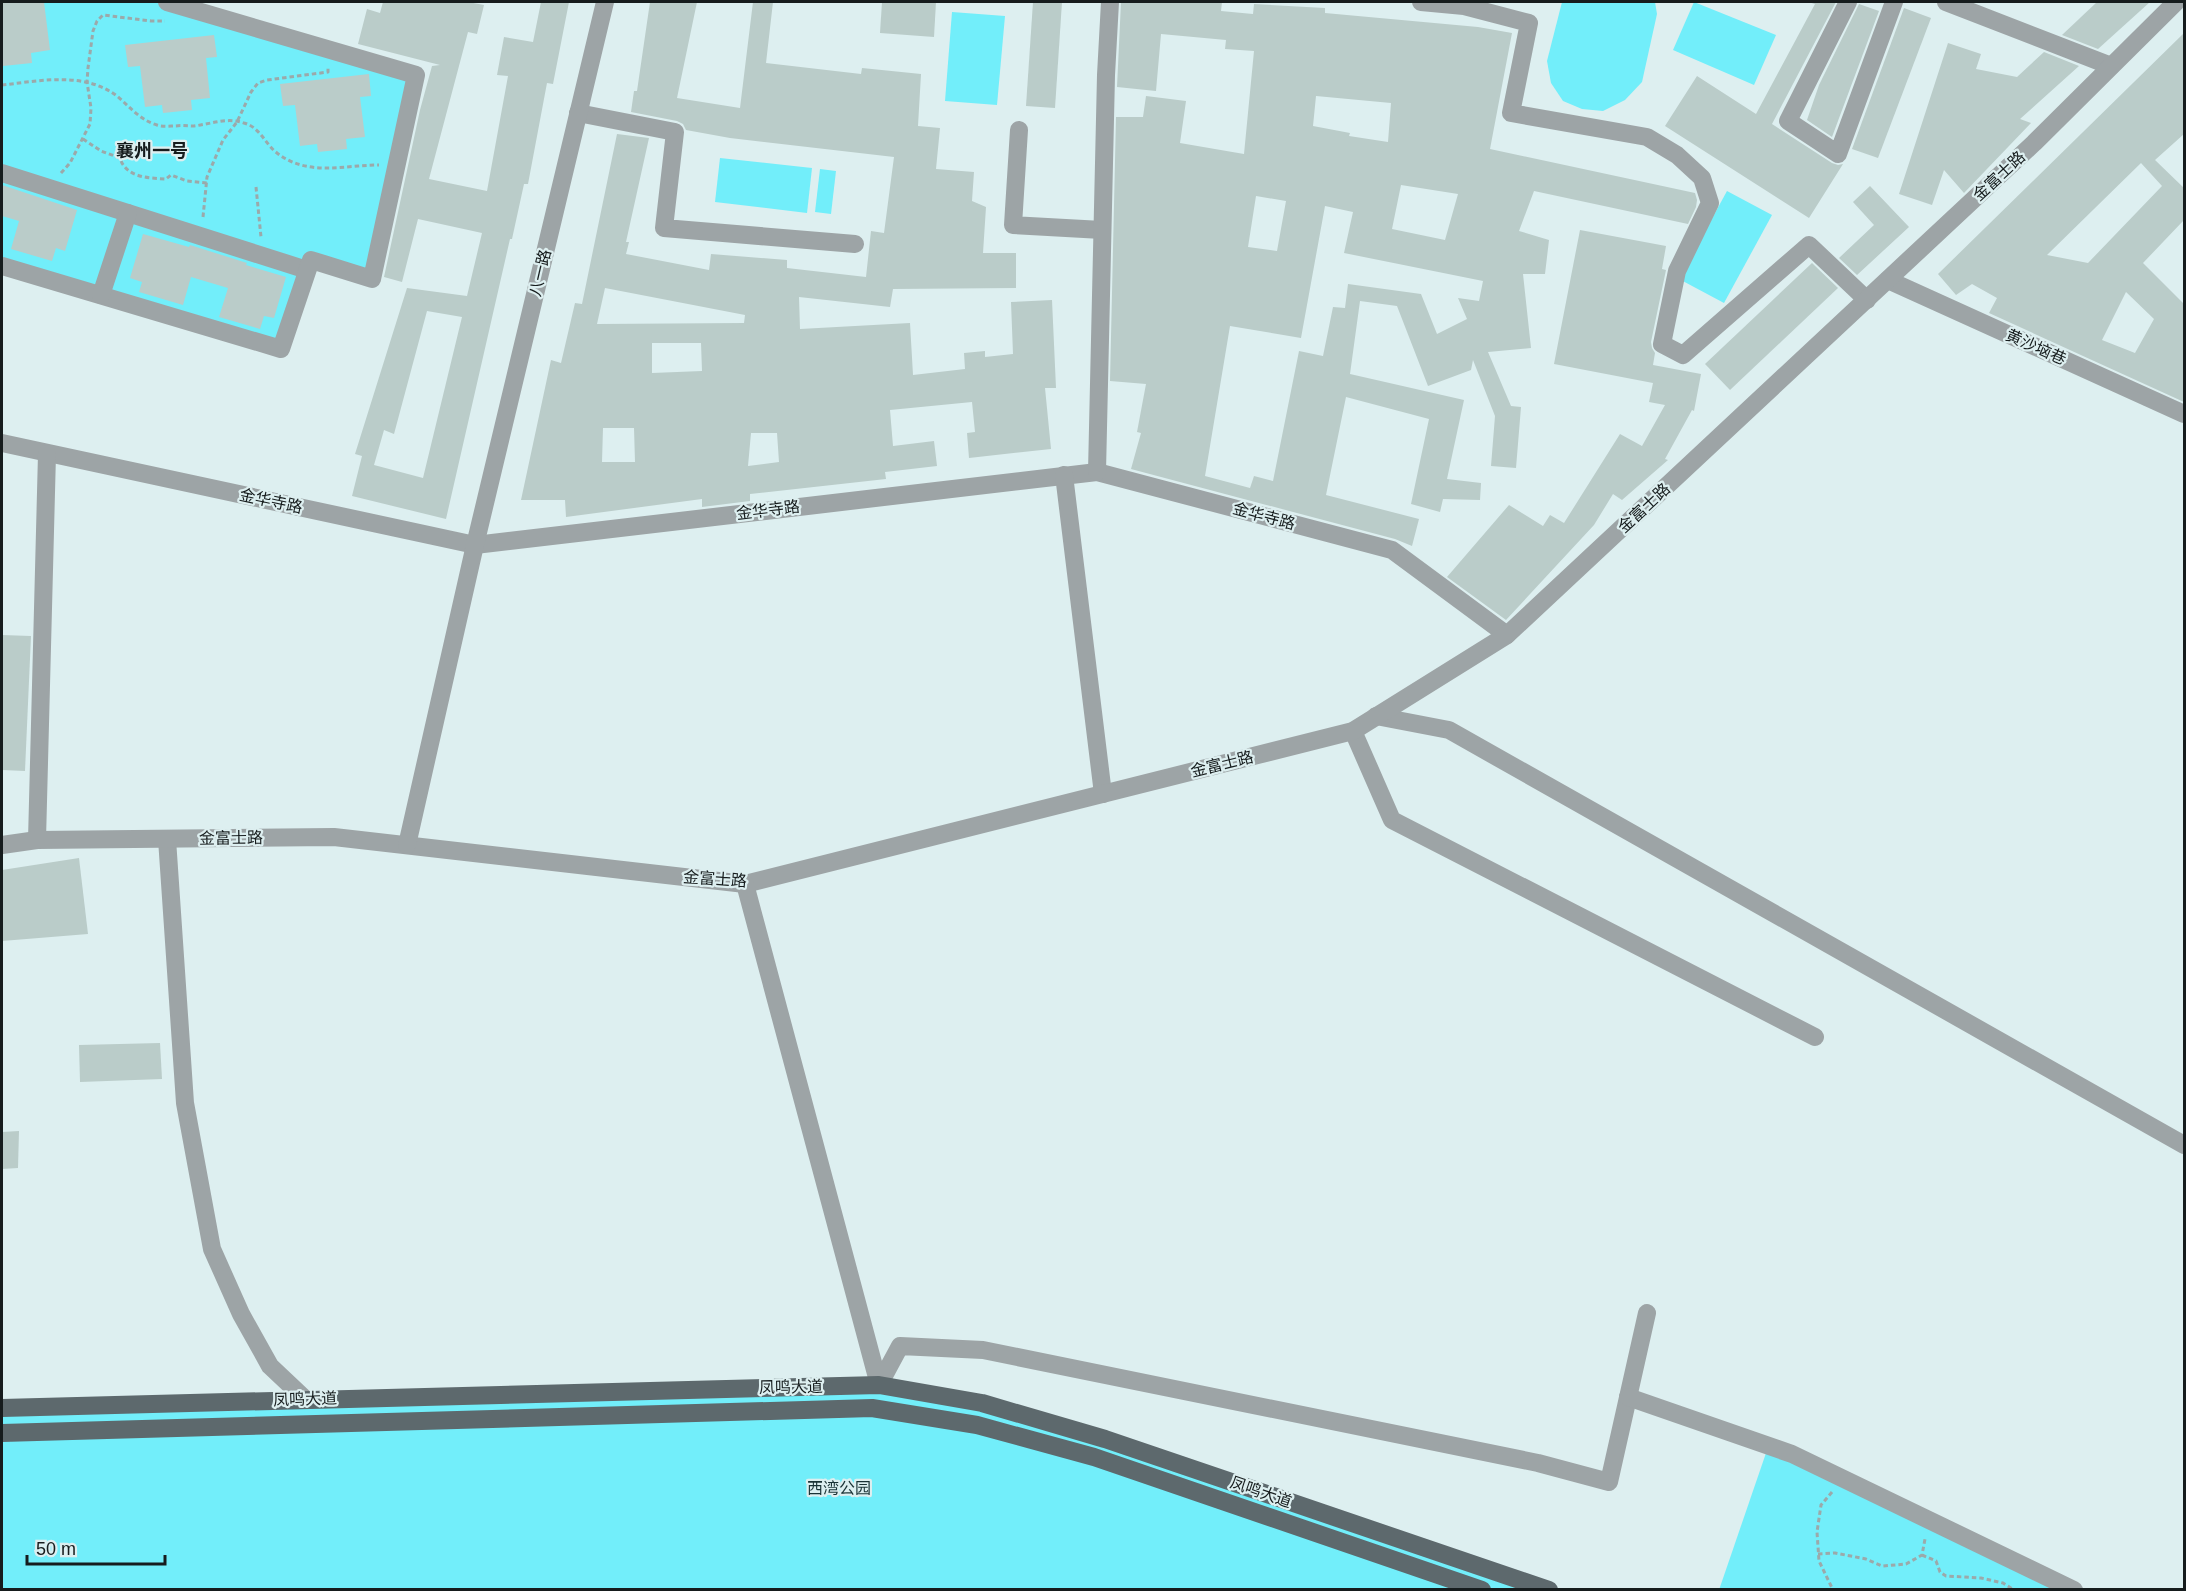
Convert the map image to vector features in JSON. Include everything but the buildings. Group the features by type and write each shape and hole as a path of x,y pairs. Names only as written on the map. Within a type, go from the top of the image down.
{"main road":[{"name":"凤鸣大道","path":"2,1408 879,1385 982,1403 1105,1439 1549,1590"},
{"name":"凤鸣大道","path":"2,1433 872,1408 977,1425 1094,1457 1482,1590"}],"street":[{"path":"2,266 281,349 311,260 372,279 416,75 167,2"},
{"name":"八一路","path":"407,845 475,545 604,2"},
{"path":"1097,472 1106,75 1110,2"},
{"path":"1421,2 1464,6 1529,23 1511,112 1647,137 1677,155 1702,178 1710,203 1677,271 1662,344 1683,355 1809,245 1867,300"},
{"path":"1848,2 1788,120 1838,154 1894,2"},
{"path":"1946,2 2111,66"},
{"path":"2176,2 2184,12"},
{"name":"金富士路","path":"2,845 37,840 334,837 745,884 1353,731 1507,635 2034,143 2176,2"},
{"path":"578,113 675,132 664,228 855,244"},
{"path":"1019,130 1013,225 1102,230"},
{"path":"2,173 307,270"},
{"path":"100,295 128,213"},
{"name":"黄沙垴巷","path":"1888,280 2184,414"},
{"name":"金华寺路","path":"2,443 475,545 1097,472 1392,550 1507,635"},
{"path":"37,840 47,454"},
{"path":"1064,475 1103,794"},
{"path":"1377,716 1449,730 2184,1145"},
{"path":"1353,731 1392,820 1815,1037"},
{"path":"167,838 185,1102 212,1249 241,1314 270,1366 305,1399"},
{"path":"745,884 879,1385"},
{"path":"879,1385 900,1346 983,1350 1538,1463 1609,1482 1647,1313"},
{"path":"1628,1397 1792,1454 2074,1590"}],"path":[{"path":"47,187 70,163 90,124 91,108 87,82 93,31 97,21 103,15 169,21"},
{"path":"203,237 207,177 224,140 237,122 251,92 258,83 267,80 328,72 328,49"},
{"path":"2,85 54,80 98,84 144,119 159,126 194,126 220,121 245,123 258,131 277,153 300,167 332,169 383,165 396,169"},
{"path":"83,139 101,151 120,158 127,170 145,178 166,179 171,175 187,181 207,183"},
{"path":"256,187 263,256"},
{"path":"1833,1590 1818,1554 1817,1532 1821,1505 1835,1489 1853,1483"},
{"path":"1922,1555 1927,1519"},
{"path":"1818,1554 1835,1553 1866,1559 1882,1566 1906,1564 1922,1555"},
{"path":"1922,1555 1936,1561 1940,1572 1946,1576 1981,1578 2003,1583 2014,1590"}],"green space":[{"path":"2,2 164,2 416,75 372,279 311,261 281,349 2,266"},
{"path":"1562,2 1655,2 1657,14 1642,82 1625,100 1603,111 1582,109 1563,101 1551,83 1547,61"},
{"path":"1694,2 1776,35 1754,85 1673,50"},
{"path":"952,12 1005,16 997,105 945,101"},
{"path":"720,158 812,168 807,213 715,202"},
{"path":"820,169 836,171 831,214 815,212"},
{"path":"1727,191 1772,215 1724,303 1679,279"},
{"name":"西湾公园","path":"879,1385 982,1403 1549,1590 2,1590 2,1400"},
{"path":"1766,1453 1792,1454 2074,1590 1719,1590"}],"district":[{"name":"襄州一号","path":"152,151"}]}
